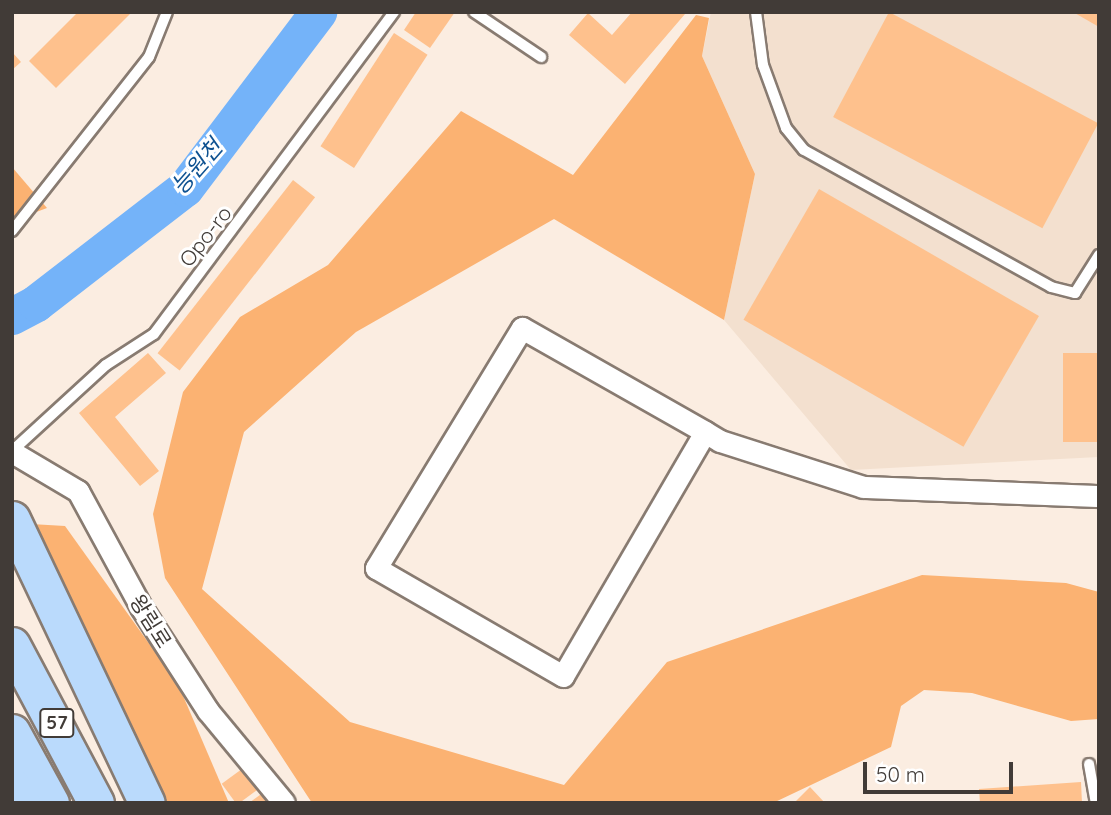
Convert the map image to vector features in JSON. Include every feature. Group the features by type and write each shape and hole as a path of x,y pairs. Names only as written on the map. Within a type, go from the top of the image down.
{"highway":[{"path":"12,519 146,803"},
{"name":"57","path":"12,645 74,754 96,803"},
{"name":"57","path":"12,732 51,803"},
{"path":"12,786 22,803"}],"street":[{"path":"705,432 563,676 376,568 522,328 705,432 863,488 1099,496"},
{"name":"왕림로","path":"12,451 78,491 141,607 208,710 284,803"}],"lane":[{"path":"12,231 149,58 167,12"},
{"name":"Opo-ro","path":"12,451 106,365 154,334 394,12"},
{"path":"474,12 484,23 541,57"},
{"path":"756,12 763,65 786,128 804,150 1051,287 1075,293 1099,254"},
{"path":"1089,765 1096,803"}],"shaded area":[{"path":"711,12 1099,12 1099,457 851,470 724,320 755,174 702,56"},
{"path":"696,15 709,18 702,56 755,174 724,320 554,219 356,332 244,432 202,589 350,722 564,785 667,662 922,575 1066,583 1099,592 1099,719 1071,721 972,693 924,690 901,706 891,747 773,803 312,803 165,578 153,514 183,392 240,317 328,265 461,111 573,175"},
{"path":"12,167 47,208 12,221"},
{"path":"31,524 65,526 178,684 229,803 152,803"}],"building":[{"path":"78,12 132,12 56,88 29,61"},
{"path":"416,12 455,12 430,48 404,30"},
{"path":"632,12 685,14 625,84 569,35 588,13 612,35"},
{"path":"889,12 1098,123 1042,228 833,117"},
{"path":"1073,12 1099,12 1099,27"},
{"path":"394,33 428,55 354,168 320,146"},
{"path":"12,52 21,62 12,70"},
{"path":"293,180 315,197 180,371 158,353"},
{"path":"819,189 1039,316 963,447 744,320"},
{"path":"148,353 166,373 115,417 159,471 140,486 79,413"},
{"path":"1063,353 1099,353 1099,442 1063,442"},
{"path":"246,766 261,787 236,803 222,784"},
{"path":"1081,782 1082,803 980,803 979,789"},
{"path":"810,787 825,803 794,803"},
{"path":"264,792 272,803 249,803"}],"waterway":[{"name":"능원천","path":"12,316 36,303 185,188 318,12"}]}
